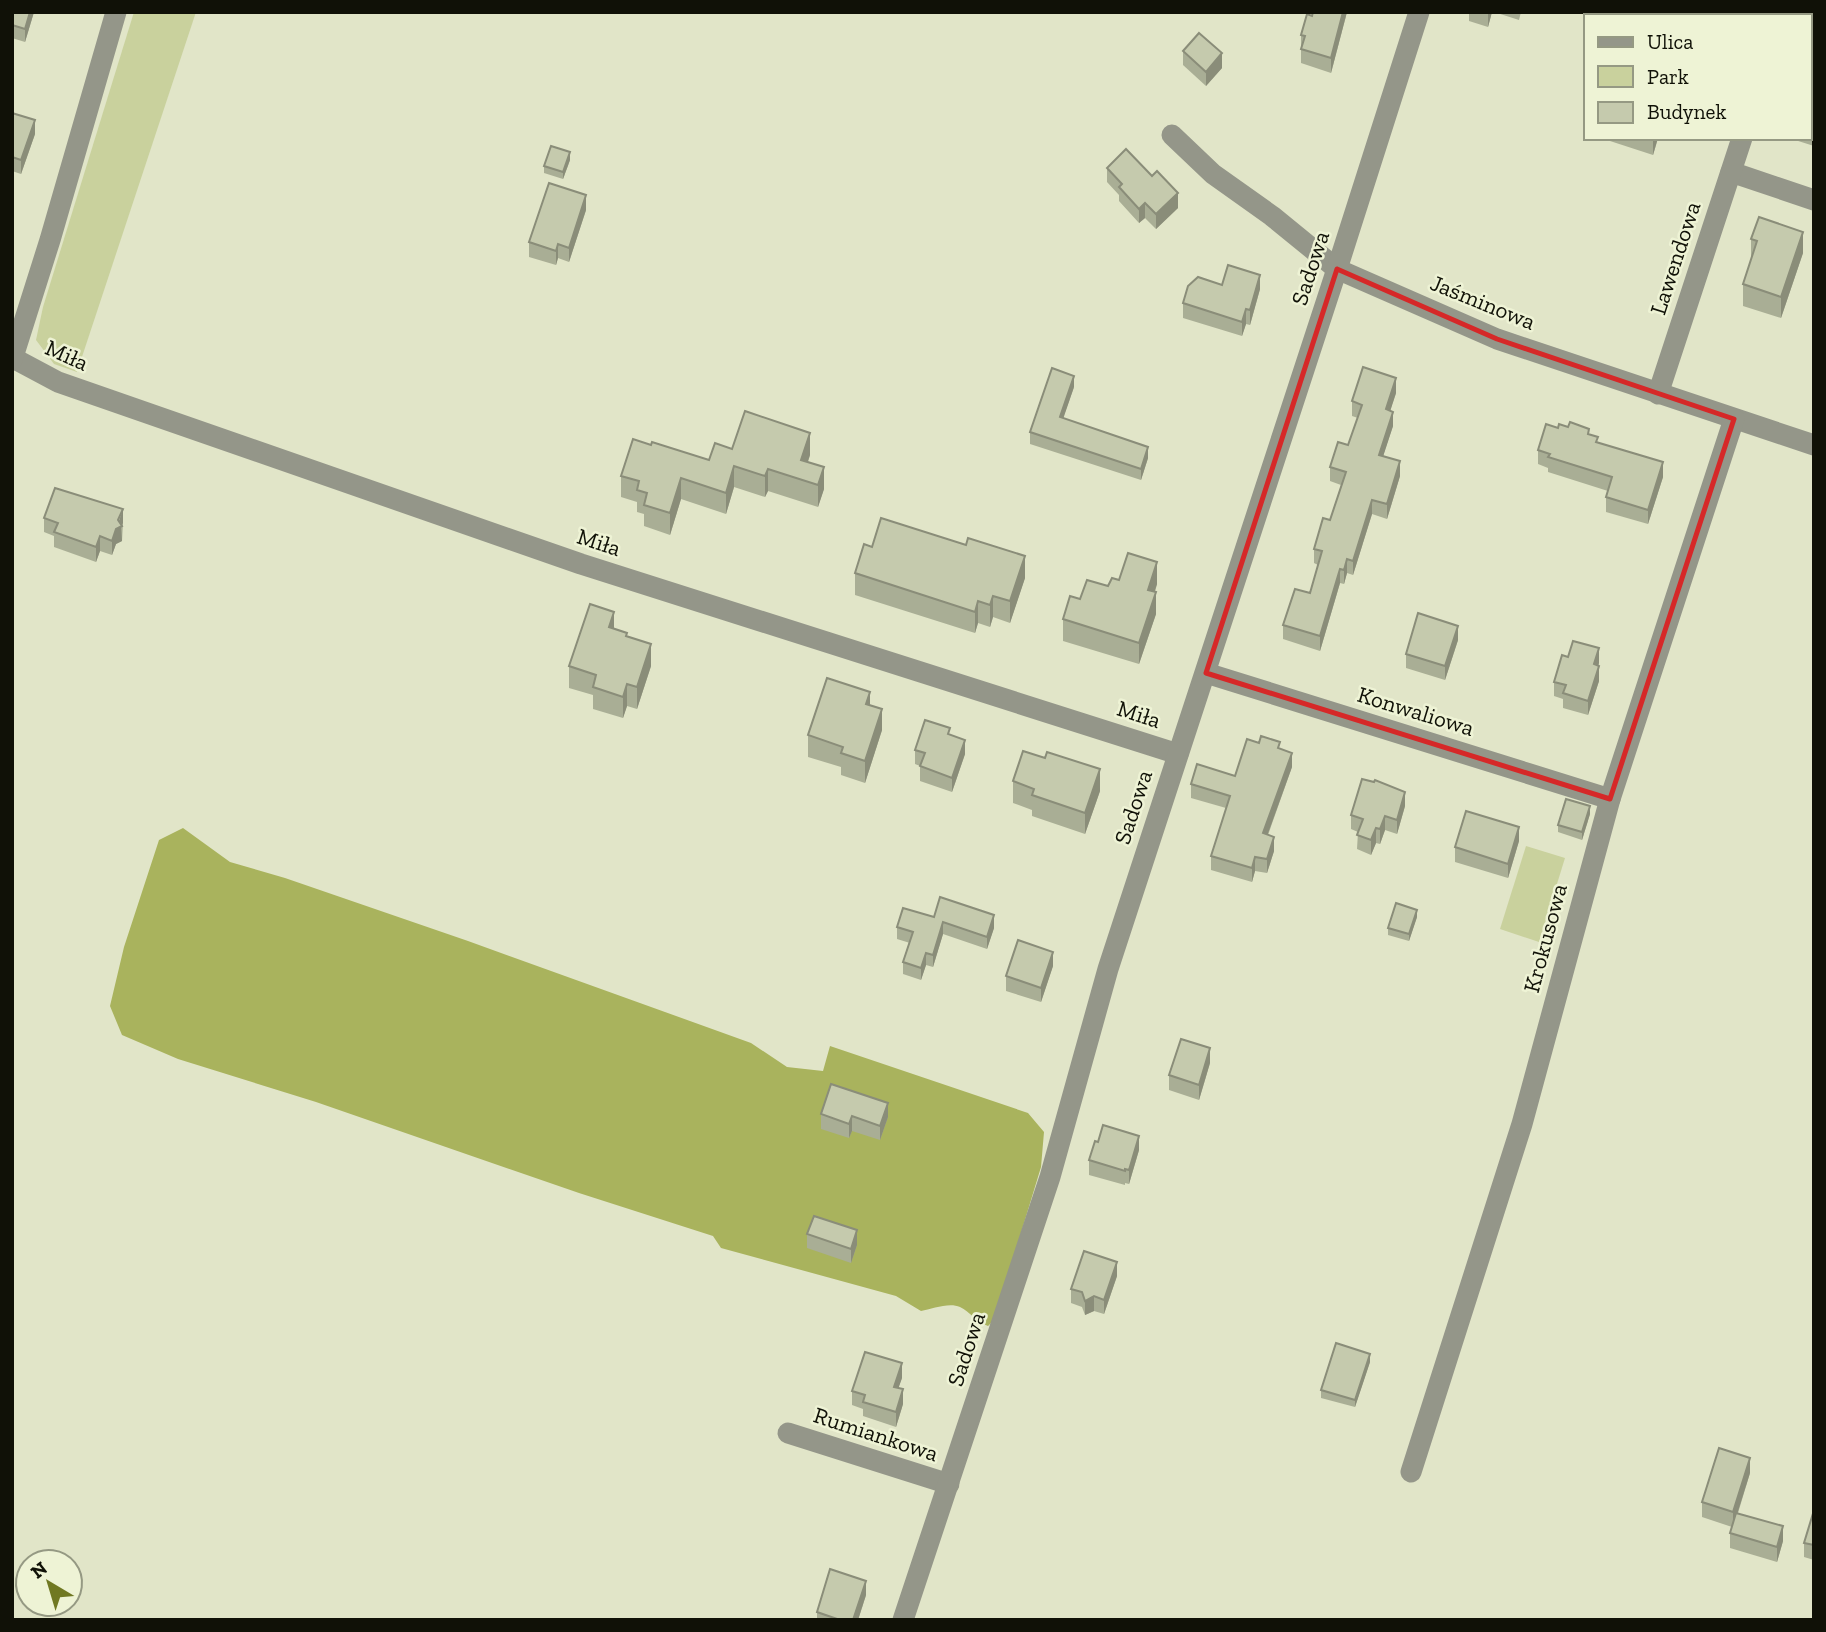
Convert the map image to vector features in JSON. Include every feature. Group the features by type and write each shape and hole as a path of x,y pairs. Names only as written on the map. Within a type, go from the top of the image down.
{"street":[{"path":"13,359 116,12"},
{"name":"Sadowa","path":"904,1620 1050,1177 1108,969 1419,12"},
{"name":"Jaśminowa","path":"1172,135 1213,174 1272,216 1337,269 1497,339 1814,445"},
{"name":"Lawendowa","path":"1658,394 1741,140"},
{"path":"1731,172 1814,200"},
{"name":"Miła","path":"13,359 58,383 581,564 1178,754"},
{"name":"Krokusowa","path":"1411,1472 1522,1125 1611,799 1734,419"},
{"name":"Konwaliowa","path":"1206,673 1611,799"},
{"name":"Rumiankowa","path":"788,1433 949,1484"}],"highlighted area":[{"path":"1337,269 1497,339 1734,419 1610,799 1206,673"}],"green space":[{"path":"134,12 196,12 77,372 54,364 36,340 43,307"},
{"path":"183,828 230,862 285,878 468,941 751,1043 787,1067 823,1071 830,1046 1028,1113 1044,1132 1041,1167 995,1319 988,1326 956,1306 921,1311 896,1296 721,1248 713,1236 579,1193 316,1102 178,1059 122,1035 110,1006 124,947 159,840"},
{"path":"1526,846 1565,858 1539,942 1500,929"}],"building":[{"path":"12,12 30,12 25,29 12,25"},
{"path":"1313,12 1343,12 1331,58 1301,49 1305,36 1301,35 1307,14 1312,16"},
{"path":"1681,12 1714,12 1714,14"},
{"path":"1199,33 1222,53 1206,72 1183,51"},
{"path":"1812,84 1814,85 1812,130"},
{"path":"12,113 35,120 21,160 12,157"},
{"path":"551,146 570,152 563,172 544,166"},
{"path":"1126,149 1152,176 1157,171 1178,193 1156,214 1145,203 1139,209 1119,187 1122,184 1107,168"},
{"path":"549,183 586,195 569,248 558,244 556,251 529,242"},
{"path":"1759,217 1803,232 1781,297 1743,284 1757,241 1751,239"},
{"path":"1228,265 1260,275 1250,310 1246,309 1242,322 1183,303 1188,286 1198,277 1222,285"},
{"path":"1363,367 1396,378 1386,409 1393,412 1379,455 1400,461 1387,504 1372,500 1353,561 1347,559 1344,570 1340,569 1320,636 1283,625 1295,589 1310,593 1322,551 1314,549 1323,518 1330,520 1346,472 1330,467 1338,442 1348,445 1362,405 1352,401"},
{"path":"1052,368 1074,376 1060,417 1148,447 1141,469 1030,432"},
{"path":"745,411 810,433 801,460 824,467 818,485 768,469 765,476 734,466 726,493 681,478 670,513 644,505 647,493 637,490 639,481 621,476 633,439 651,445 652,442 709,460 715,443 732,449"},
{"path":"1570,422 1589,429 1588,434 1598,437 1596,442 1663,462 1648,510 1606,497 1612,477 1548,457 1550,454 1538,450 1546,424 1558,428 1559,424 1568,427"},
{"path":"55,488 123,509 118,520 122,526 116,529 112,541 100,536 96,547 54,532 58,523 44,518"},
{"path":"881,518 966,545 968,538 1025,556 1010,601 993,596 990,605 978,601 975,612 855,573 864,544 872,547"},
{"path":"1128,553 1157,562 1148,590 1156,592 1139,643 1063,619 1070,596 1080,599 1087,580 1108,586 1112,578 1119,580"},
{"path":"590,604 614,612 609,627 651,644 637,687 627,684 623,697 593,687 596,675 569,666"},
{"path":"1418,613 1458,626 1445,666 1406,654"},
{"path":"1573,641 1599,648 1594,664 1599,666 1588,701 1563,693 1566,685 1554,682 1562,655 1568,657"},
{"path":"827,678 870,692 866,704 882,709 865,761 841,753 843,747 808,735"},
{"path":"925,720 950,728 948,734 965,740 952,778 920,766 925,753 915,750"},
{"path":"1261,736 1280,742 1278,748 1292,753 1263,833 1274,837 1267,859 1255,857 1252,868 1211,856 1230,796 1191,784 1197,764 1235,776 1247,739 1259,743"},
{"path":"1023,751 1045,758 1047,752 1100,769 1085,813 1032,795 1034,789 1013,781"},
{"path":"1362,779 1375,780 1405,792 1397,820 1385,816 1380,829 1376,828 1371,840 1357,835 1363,819 1351,815"},
{"path":"1566,799 1590,806 1582,832 1558,825"},
{"path":"1466,811 1519,827 1508,864 1455,847"},
{"path":"940,897 994,915 987,937 943,922 933,955 926,953 921,968 903,962 913,932 897,927 903,908 934,917"},
{"path":"1396,903 1417,910 1409,934 1388,928"},
{"path":"1018,940 1053,952 1041,988 1006,976"},
{"path":"1181,1039 1210,1048 1199,1085 1169,1075"},
{"path":"831,1084 888,1103 880,1126 852,1116 849,1124 821,1114"},
{"path":"1103,1125 1139,1136 1129,1170 1089,1160"},
{"path":"814,1216 857,1230 851,1249 807,1234"},
{"path":"1084,1251 1117,1262 1104,1300 1094,1296 1085,1301 1082,1292 1071,1289"},
{"path":"1336,1343 1370,1354 1355,1400 1321,1390"},
{"path":"865,1352 902,1363 894,1387 903,1389 896,1412 863,1402 865,1395 852,1391"},
{"path":"1719,1448 1750,1458 1733,1512 1702,1502"},
{"path":"1814,1510 1814,1545 1804,1543"},
{"path":"1736,1513 1783,1526 1777,1547 1730,1533"},
{"path":"830,1569 866,1581 853,1620 840,1620 817,1612"}]}
